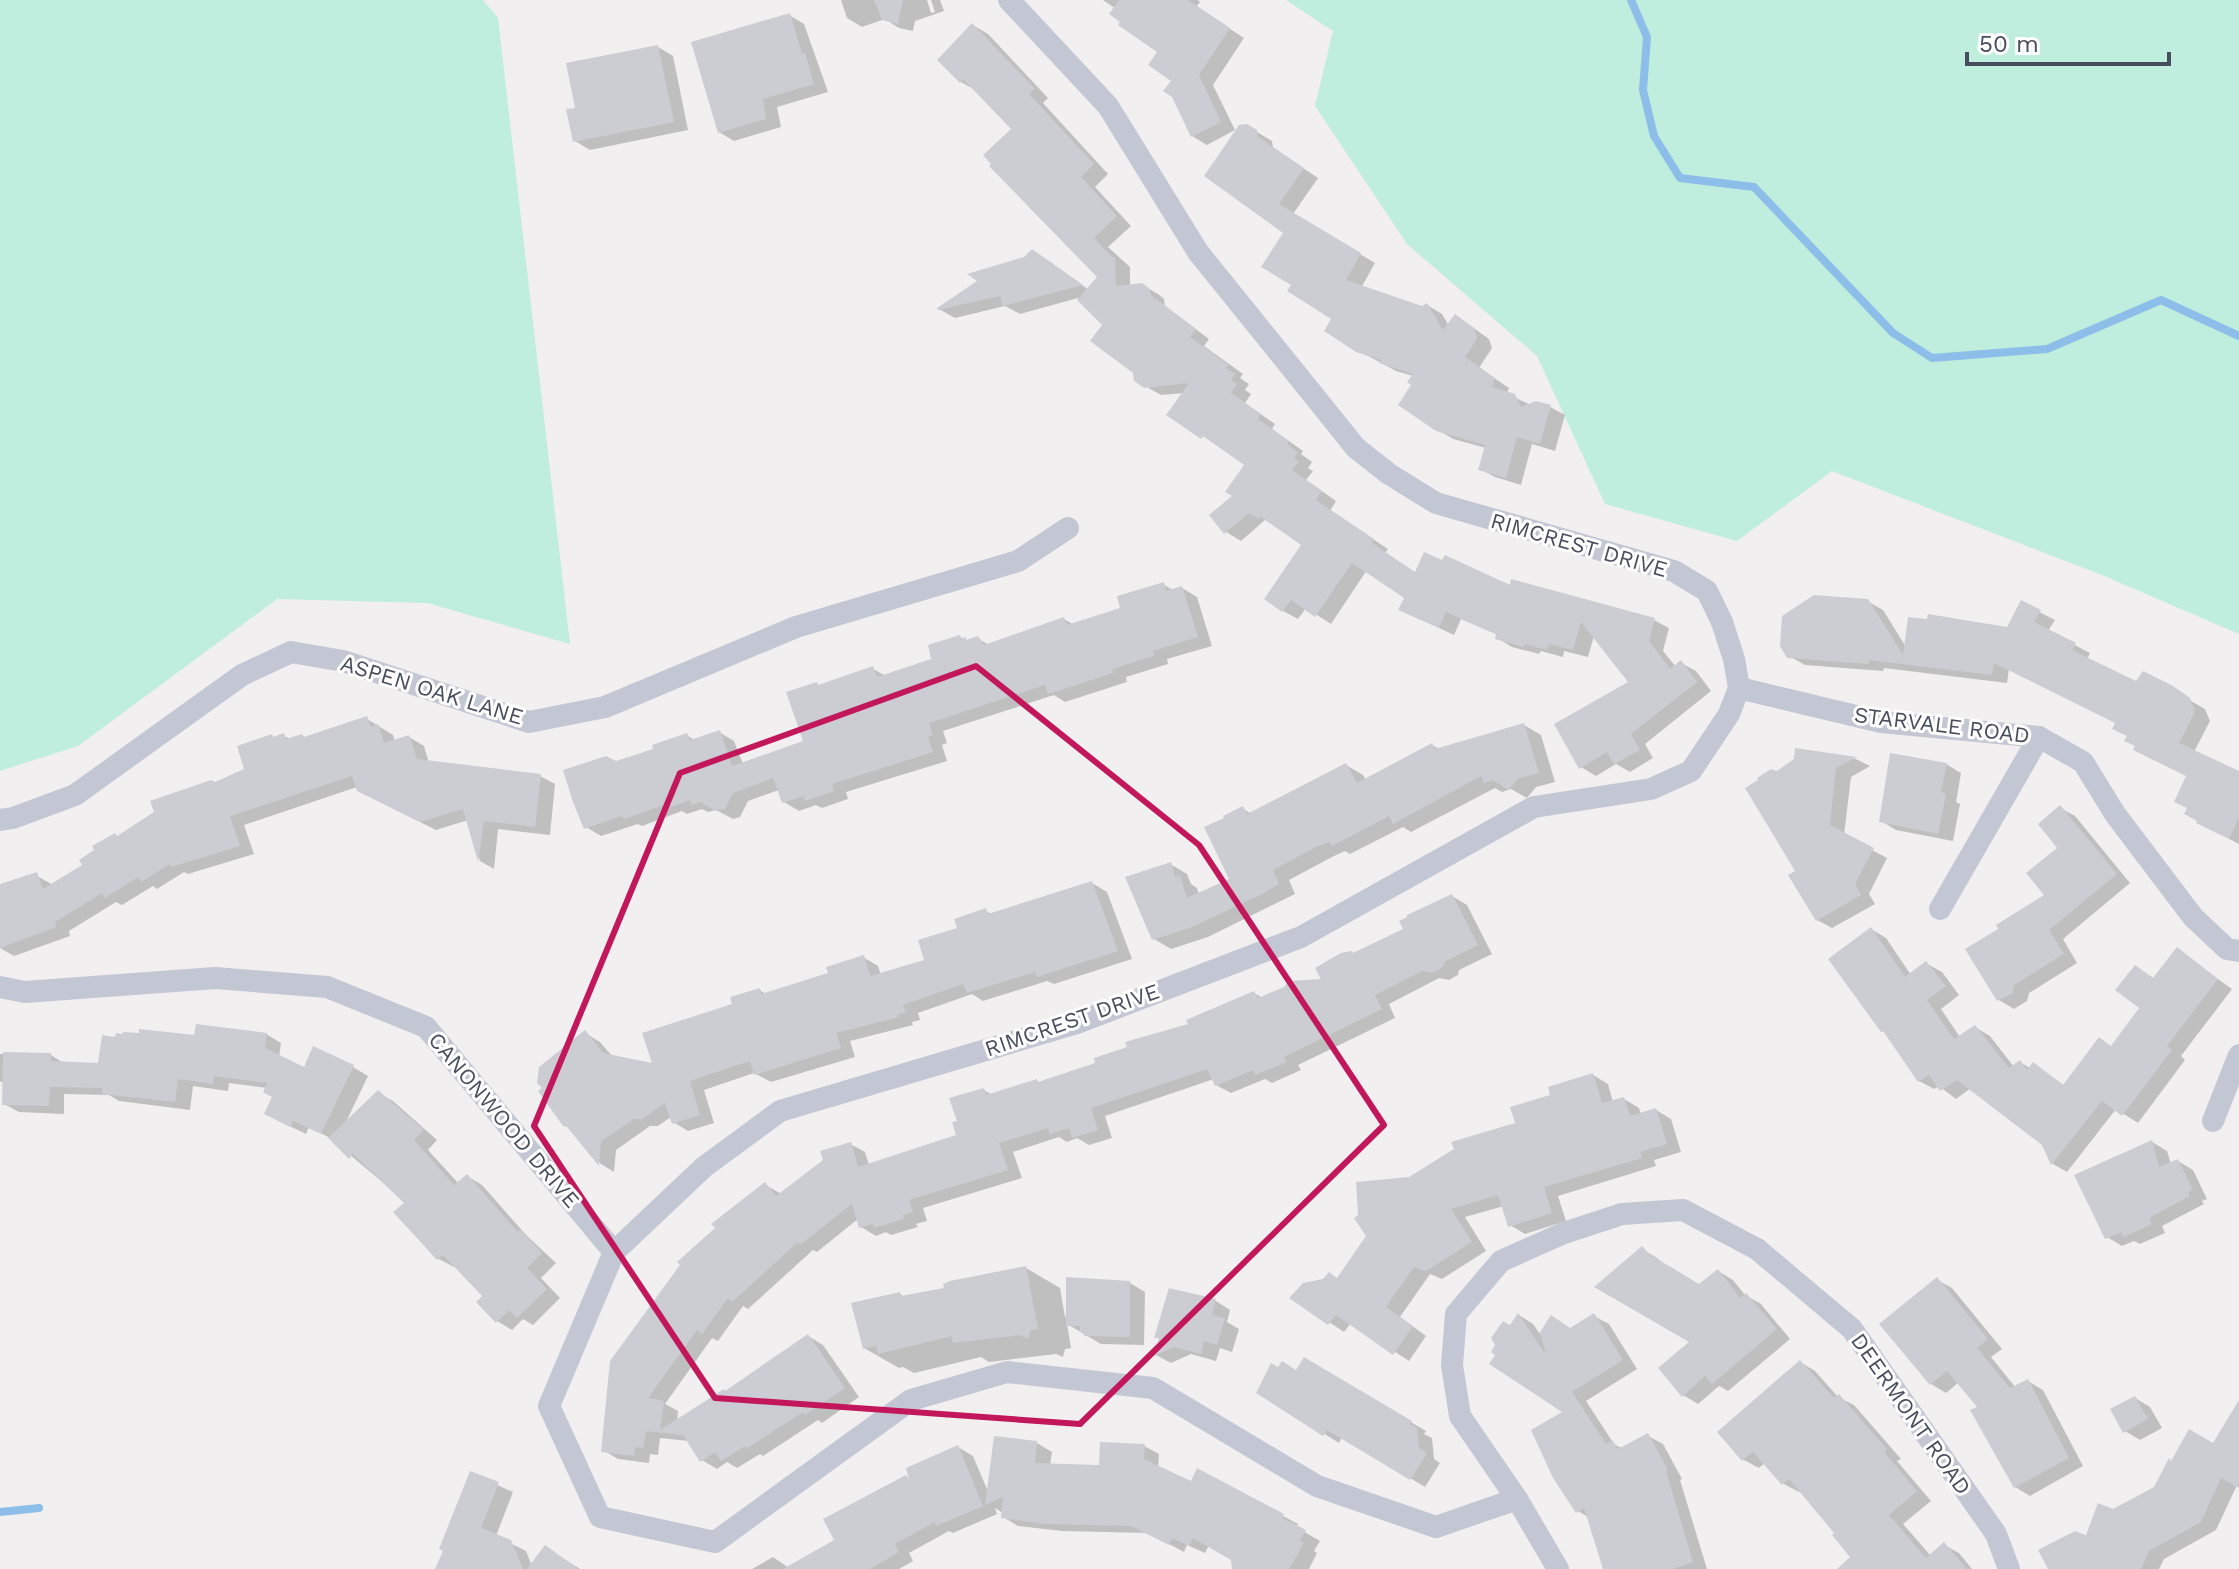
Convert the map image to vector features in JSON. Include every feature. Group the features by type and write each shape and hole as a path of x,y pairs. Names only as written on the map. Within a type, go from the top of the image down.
{"street":[{"name":"RIMCREST DRIVE","path":"1009,0 1108,106 1198,252 1356,448 1389,474 1436,503 1674,571 1707,591 1722,622 1739,688 1729,714 1691,771 1651,789 1534,807 1301,937 1092,1017 780,1111 704,1167 614,1252 549,1406 600,1517 715,1542 911,1400 1007,1372 1153,1388 1317,1486 1436,1527 1517,1499"},
{"name":"ASPEN OAK LANE","path":"0,820 75,795 242,675 291,652 343,661 529,722 605,707 796,627 1018,561 1068,528"},
{"name":"STARVALE ROAD","path":"1739,688 1881,722 2039,737 2083,762 2115,814 2193,917 2227,949 2239,951"},
{"path":"1940,909 2039,737"},
{"name":"CANONWOOD DRIVE","path":"0,987 25,992 215,978 327,987 426,1027 614,1252"},
{"path":"2213,1121 2239,1055"},
{"name":"DEERMONT ROAD","path":"1558,1569 1517,1499 1460,1416 1452,1365 1456,1314 1501,1261 1514,1255 1564,1233 1622,1214 1683,1210 1757,1249 1852,1329 1996,1534 2009,1569"}],"highlighted area":[{"path":"976,666 1199,845 1384,1125 1080,1424 715,1398 534,1126 680,773"}],"green space":[{"path":"0,0 483,0 498,18 570,644 427,603 277,599 78,746 0,771"},
{"path":"1286,0 2239,0 2239,634 2102,575 1832,471 1737,541 1605,504 1537,356 1407,244 1315,106 1333,31"}],"building":[{"path":"874,0 903,0 898,24 882,20"},
{"path":"1119,0 1188,0 1230,28 1199,75 1221,122 1191,137 1172,97 1163,91 1171,81 1148,65 1157,52 1118,25 1120,22 1109,14"},
{"path":"790,13 814,84 763,99 766,119 718,133 691,42"},
{"path":"972,23 1035,89 1029,94 1094,164 1081,177 1117,216 1094,238 1113,258 1115,256 1116,286 1142,283 1149,288 1151,295 1196,329 1190,337 1229,365 1226,368 1235,374 1231,380 1237,384 1231,393 1261,414 1258,419 1289,441 1287,444 1298,452 1294,458 1299,461 1292,470 1322,491 1316,500 1374,539 1372,543 1415,572 1424,552 1442,560 1445,555 1510,585 1511,579 1655,618 1649,641 1670,669 1681,660 1697,682 1631,734 1640,750 1614,764 1607,752 1579,769 1554,724 1628,682 1581,622 1573,650 1549,644 1547,650 1525,644 1524,647 1495,639 1496,634 1446,612 1439,628 1398,610 1404,598 1352,563 1315,617 1291,600 1282,612 1264,599 1301,545 1260,516 1259,519 1249,513 1224,534 1209,515 1232,496 1225,492 1244,465 1166,415 1189,383 1144,388 1134,381 1133,373 1090,341 1102,325 1077,300 1097,277 989,166 991,164 983,155 1011,129 963,79 960,83 937,60"},
{"path":"658,45 674,122 573,142 566,109 575,108 566,63"},
{"path":"1247,124 1257,130 1258,137 1304,168 1279,204 1361,253 1346,280 1422,306 1427,303 1443,330 1455,314 1474,328 1477,339 1465,357 1495,378 1492,387 1515,394 1521,407 1536,401 1551,405 1540,444 1517,437 1506,478 1478,470 1485,445 1436,431 1398,405 1411,385 1407,382 1413,374 1356,352 1324,331 1331,319 1287,291 1291,285 1261,267 1283,233 1204,176 1239,125"},
{"path":"1032,249 1083,285 1003,306 1000,296 938,310 977,281 967,274 1024,257"},
{"path":"1164,582 1166,591 1182,586 1198,637 1153,651 1154,656 1112,669 1113,673 1048,694 1045,685 929,723 933,735 928,737 933,752 832,784 834,791 805,801 804,796 782,803 773,778 733,793 725,809 716,811 700,802 692,805 690,800 670,807 669,803 625,819 621,816 584,829 573,802 563,770 606,756 616,761 653,749 652,745 687,733 690,740 720,730 732,766 803,741 786,692 817,682 818,685 873,666 877,677 931,659 928,645 960,635 961,639 966,637 966,640 978,636 984,645 1064,617 1067,625 1120,608 1117,596"},
{"path":"1814,595 1868,599 1903,655 1908,617 1927,619 1928,614 2007,627 2021,600 2041,610 2034,622 2076,643 2072,650 2136,681 2143,671 2173,686 2190,698 2195,712 2179,743 2239,771 2239,818 2229,839 2196,823 2184,814 2187,808 2174,802 2186,776 2133,750 2135,746 2124,741 2127,736 2112,729 2115,723 1994,663 1992,675 1869,660 1869,664 1787,658 1780,646 1782,616"},
{"path":"367,716 371,727 378,724 384,743 409,735 417,759 541,774 535,827 484,821 478,862 463,809 420,822 357,791 352,776 230,816 240,846 171,867 170,864 141,882 138,877 105,898 102,893 55,922 56,927 0,948 0,884 37,872 43,889 82,865 79,860 94,850 92,846 115,833 117,836 154,812 150,801 211,780 215,782 244,769 237,746 272,734 273,737 284,733 286,739 302,734 304,737"},
{"path":"1524,723 1539,773 1519,778 1508,790 1493,780 1484,783 1481,776 1393,824 1389,816 1332,846 1329,842 1316,847 1273,870 1279,884 1262,894 1190,928 1152,940 1125,877 1171,862 1175,877 1180,876 1187,898 1229,879 1204,827 1243,806 1247,814 1346,763 1357,783 1432,743 1435,749"},
{"path":"1795,748 1857,757 1836,768 1830,825 1874,848 1855,884 1861,895 1816,921 1788,875 1795,871 1745,788 1771,769 1777,771 1794,759"},
{"path":"1890,753 1947,763 1941,792 1946,794 1938,834 1879,822"},
{"path":"2060,805 2117,874 2049,930 2064,954 2014,985 2013,993 1997,1001 1965,949 2044,895 2026,873 2057,848 2038,824"},
{"path":"1092,881 1118,951 1037,977 1035,972 967,993 963,984 903,1005 906,1012 898,1014 899,1017 836,1033 841,1048 754,1075 750,1061 690,1081 700,1115 672,1124 665,1103 601,1141 599,1166 563,1126 538,1091 542,1088 537,1083 539,1067 585,1030 603,1053 652,1063 642,1033 732,1004 730,997 760,988 761,994 828,973 826,967 864,955 870,976 924,960 918,940 957,928 954,919 986,908 988,914"},
{"path":"1452,894 1478,945 1444,962 1443,967 1432,973 1422,971 1375,995 1382,1009 1284,1057 1287,1062 1255,1075 1253,1070 1215,1086 1207,1069 1091,1108 1098,1130 1072,1138 1069,1128 1050,1134 1048,1128 999,1143 1008,1170 909,1200 913,1212 903,1215 904,1219 874,1228 873,1224 859,1228 852,1204 800,1245 798,1242 732,1302 728,1298 702,1334 697,1330 648,1398 664,1401 660,1430 725,1391 808,1334 845,1388 805,1415 803,1412 746,1449 745,1446 721,1461 715,1452 700,1462 683,1435 646,1431 643,1448 635,1447 634,1456 601,1452 610,1361 680,1265 677,1262 715,1228 711,1224 765,1182 776,1196 823,1160 820,1151 851,1142 858,1167 956,1135 952,1122 957,1121 949,1098 984,1088 986,1095 1037,1079 1038,1082 1095,1063 1094,1058 1127,1047 1125,1042 1188,1024 1186,1020 1254,991 1258,998 1284,987 1289,981 1321,979 1315,968 1341,953 1353,953 1403,929 1399,921 1407,915"},
{"path":"1871,927 1905,977 1926,961 1946,986 1927,1000 1954,1039 1975,1025 2009,1068 2020,1060 2027,1070 2033,1062 2063,1085 2099,1037 2111,1046 2139,1008 2115,990 2135,965 2153,978 2177,947 2218,979 2167,1046 2172,1050 2122,1116 2102,1101 2051,1165 2042,1145 1957,1080 1940,1091 1929,1075 1918,1082 1828,959"},
{"path":"196,1024 267,1033 265,1048 304,1067 313,1046 354,1065 321,1134 293,1121 290,1127 264,1114 272,1097 263,1092 267,1083 214,1076 213,1084 178,1079 175,1102 102,1094 102,1088 50,1087 49,1106 2,1105 3,1052 51,1053 51,1061 98,1063 102,1035 115,1037 116,1033 139,1033 139,1029 194,1035"},
{"path":"1593,1073 1602,1103 1624,1097 1630,1116 1656,1108 1667,1144 1640,1152 1642,1158 1544,1187 1552,1213 1508,1227 1498,1195 1451,1209 1472,1242 1426,1271 1414,1267 1386,1307 1413,1326 1393,1355 1336,1315 1328,1325 1289,1298 1303,1283 1323,1279 1329,1272 1337,1278 1366,1236 1354,1218 1358,1215 1356,1182 1409,1177 1454,1149 1451,1142 1515,1123 1510,1107 1550,1095 1548,1087"},
{"path":"378,1090 424,1130 414,1140 454,1185 467,1174 518,1232 520,1230 542,1253 527,1268 547,1289 517,1318 509,1310 496,1323 476,1302 482,1296 443,1255 437,1260 393,1212 404,1203 353,1154 349,1159 328,1138"},
{"path":"2152,1140 2159,1167 2178,1159 2193,1190 2188,1192 2190,1196 2149,1218 2152,1224 2124,1237 2121,1232 2105,1239 2074,1175"},
{"path":"1642,1246 1649,1254 1699,1284 1718,1269 1740,1298 1746,1293 1777,1329 1712,1384 1705,1376 1682,1397 1658,1368 1689,1342 1594,1287"},
{"path":"1026,1266 1038,1329 1031,1330 1028,1339 1020,1335 953,1343 952,1336 878,1354 876,1346 863,1349 851,1303 900,1292 901,1296 944,1288 943,1284 950,1281"},
{"path":"1066,1277 1130,1281 1130,1337 1084,1336 1080,1326 1066,1326"},
{"path":"1937,1277 1988,1339 1977,1348 2010,1388 2028,1379 2069,1458 2014,1488 1970,1410 1977,1407 1947,1371 1930,1385 1879,1324"},
{"path":"1169,1288 1216,1299 1212,1315 1225,1318 1217,1345 1204,1341 1201,1354 1174,1347 1154,1356 1159,1338 1154,1338"},
{"path":"1518,1313 1546,1355 1540,1332 1551,1315 1570,1328 1594,1313 1623,1360 1572,1392 1606,1444 1612,1440 1618,1449 1648,1433 1668,1470 1693,1562 1672,1569 1603,1569 1584,1508 1576,1513 1553,1478 1531,1430 1562,1412 1489,1364 1495,1355 1491,1352 1495,1345 1491,1338 1503,1321 1510,1325"},
{"path":"1304,1357 1412,1421 1410,1424 1417,1428 1419,1448 1427,1453 1410,1480 1327,1430 1323,1436 1256,1393 1271,1363 1278,1367 1282,1361 1296,1370"},
{"path":"1800,1360 1834,1398 1839,1394 1887,1449 1884,1452 1917,1491 1889,1515 1926,1558 1944,1542 1967,1569 1837,1569 1850,1557 1789,1479 1782,1485 1753,1452 1742,1461 1717,1432"},
{"path":"2135,1396 2148,1419 2123,1433 2110,1409"},
{"path":"2239,1400 2239,1488 2221,1478 2201,1522 2149,1551 2141,1569 2048,1569 2038,1550 2075,1531 2086,1535 2098,1503 2113,1509 2154,1487 2189,1429 2213,1443"},
{"path":"994,1436 1037,1441 1035,1463 1099,1465 1100,1442 1145,1444 1144,1459 1191,1481 1197,1468 1284,1514 1282,1518 1306,1530 1300,1541 1304,1543 1289,1569 1232,1569 1231,1560 1193,1538 1189,1546 1172,1538 1169,1545 1131,1526 1045,1524 1001,1518 1003,1497 985,1505"},
{"path":"958,1445 983,1506 936,1526 935,1522 895,1544 899,1552 870,1569 783,1569 834,1540 823,1519 906,1475 909,1480 906,1468"},
{"path":"470,1471 499,1482 481,1528 511,1540 523,1569 435,1569 443,1551 439,1549"},
{"path":"545,1545 578,1569 527,1569"}],"waterway":[{"path":"1631,0 1647,37 1643,90 1654,136 1680,178 1754,187 1893,333 1932,358 2047,349 2161,300 2239,336"},
{"path":"0,1512 39,1508"}]}
